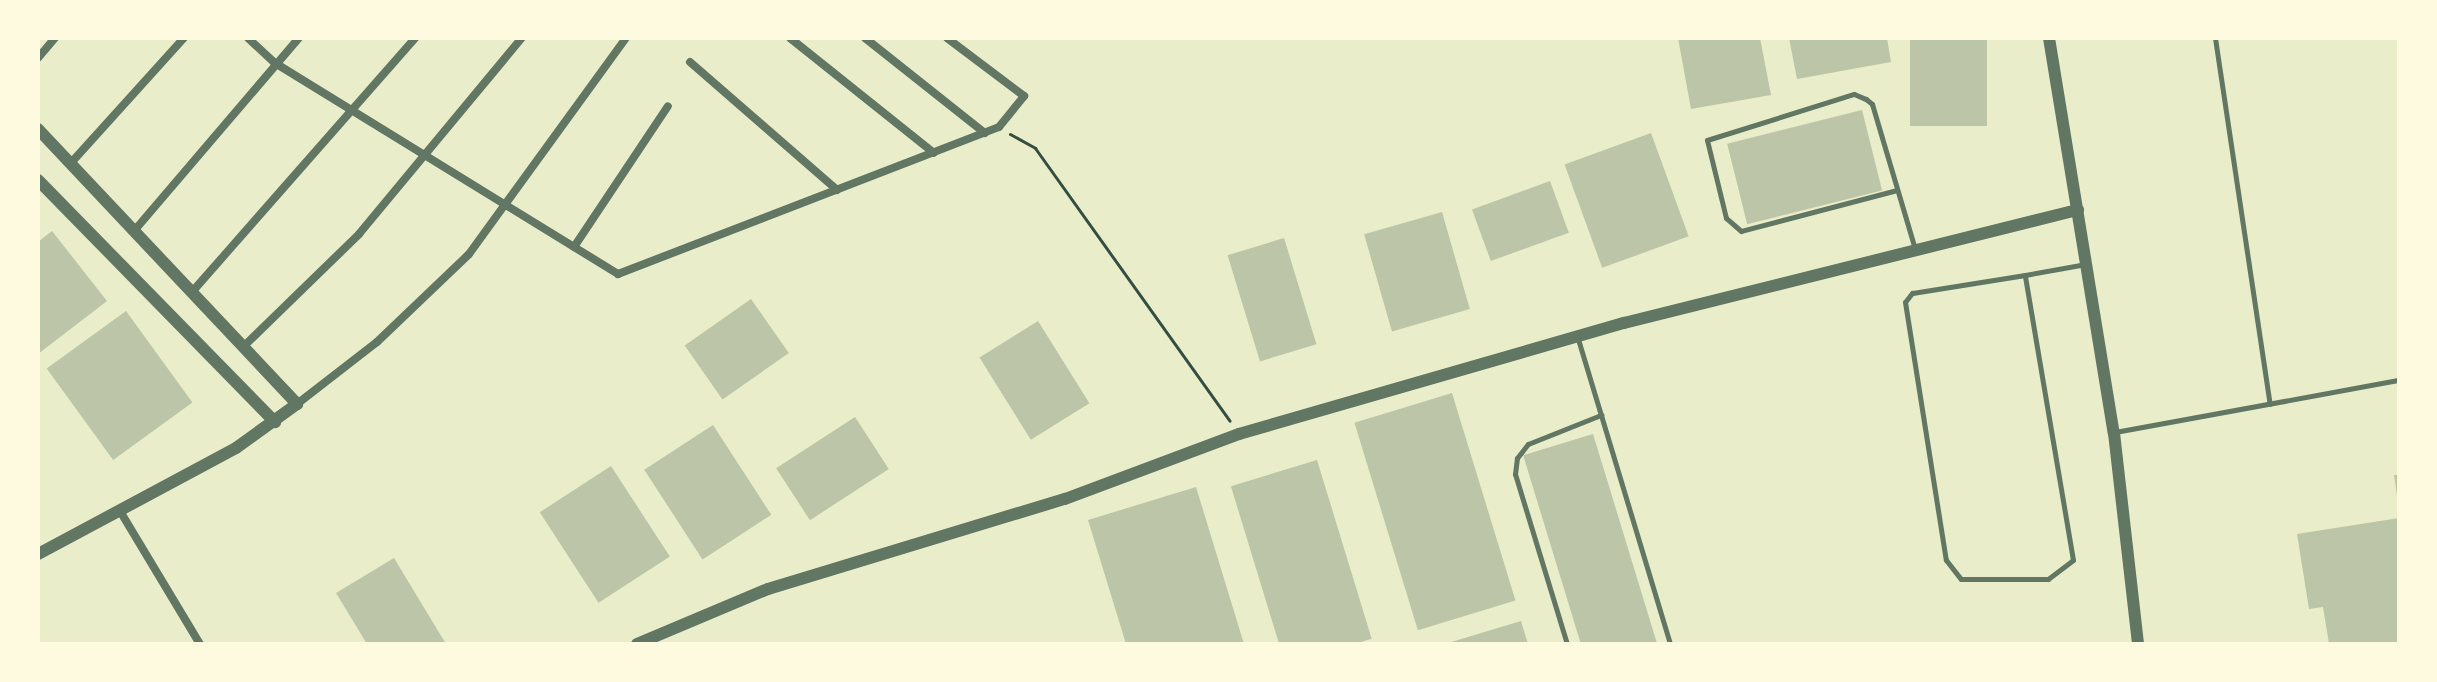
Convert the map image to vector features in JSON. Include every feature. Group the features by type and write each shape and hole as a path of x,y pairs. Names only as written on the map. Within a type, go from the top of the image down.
{"street":[{"path":"38,58 55,38"},
{"path":"70,164 184,38"},
{"path":"248,38 275,63 618,274 999,127 1024,96 947,38"},
{"path":"134,231 299,38"},
{"path":"192,292 415,38"},
{"path":"243,347 428,157 522,38"},
{"path":"38,554 275,422 400,320 469,254 626,38"},
{"path":"790,38 934,153"},
{"path":"865,38 985,133"},
{"path":"2049,38 2114,433 2138,644"},
{"path":"690,62 837,190"},
{"path":"574,247 668,106"},
{"path":"38,129 297,404"},
{"path":"38,180 275,422"},
{"path":"637,644 768,589 1065,499 1239,434 1577,338 2078,210"},
{"path":"120,511 200,644"}],"lane":[{"path":"2215,38 2270,404"},
{"path":"1897,190 1741,231 1726,218 1707,140 1854,94 1872,104 1915,250"},
{"path":"2025,275 2073,560 2048,579 1961,579 1946,560 1905,302 1912,293 2087,264"},
{"path":"1577,338 1670,644"},
{"path":"2114,433 2399,380"},
{"path":"1567,644 1515,474 1517,458 1528,444 1601,415"}],"path":[{"path":"999,127 1035,148 1239,434"}],"building":[{"path":"1678,38 1760,38 1771,95 1691,109"},
{"path":"1789,38 1887,38 1891,62 1797,79"},
{"path":"1910,38 1987,38 1987,126 1910,126"},
{"path":"1862,110 1882,191 1747,224 1727,144"},
{"path":"1651,133 1689,236 1602,268 1565,164"},
{"path":"1550,181 1569,233 1491,261 1472,209"},
{"path":"1442,212 1470,309 1392,331 1364,234"},
{"path":"52,231 107,301 38,354 38,242"},
{"path":"1284,238 1316,344 1260,361 1228,255"},
{"path":"751,299 789,353 723,400 685,345"},
{"path":"126,311 192,402 113,460 47,369"},
{"path":"1038,321 1089,403 1031,440 979,358"},
{"path":"1452,393 1515,601 1418,630 1354,423"},
{"path":"855,417 889,469 810,520 776,468"},
{"path":"713,425 771,515 703,559 644,470"},
{"path":"1593,434 1657,643 1581,644 1523,455"},
{"path":"1317,460 1372,639 1355,644 1279,644 1231,486"},
{"path":"611,466 670,557 599,603 540,512"},
{"path":"2394,475 2399,475 2399,496 2397,496"},
{"path":"1196,487 1244,644 1126,644 1088,520"},
{"path":"2399,518 2399,644 2329,644 2323,607 2309,609 2297,534"},
{"path":"394,558 446,644 367,644 336,593"},
{"path":"1521,621 1528,644 1448,643"}]}
